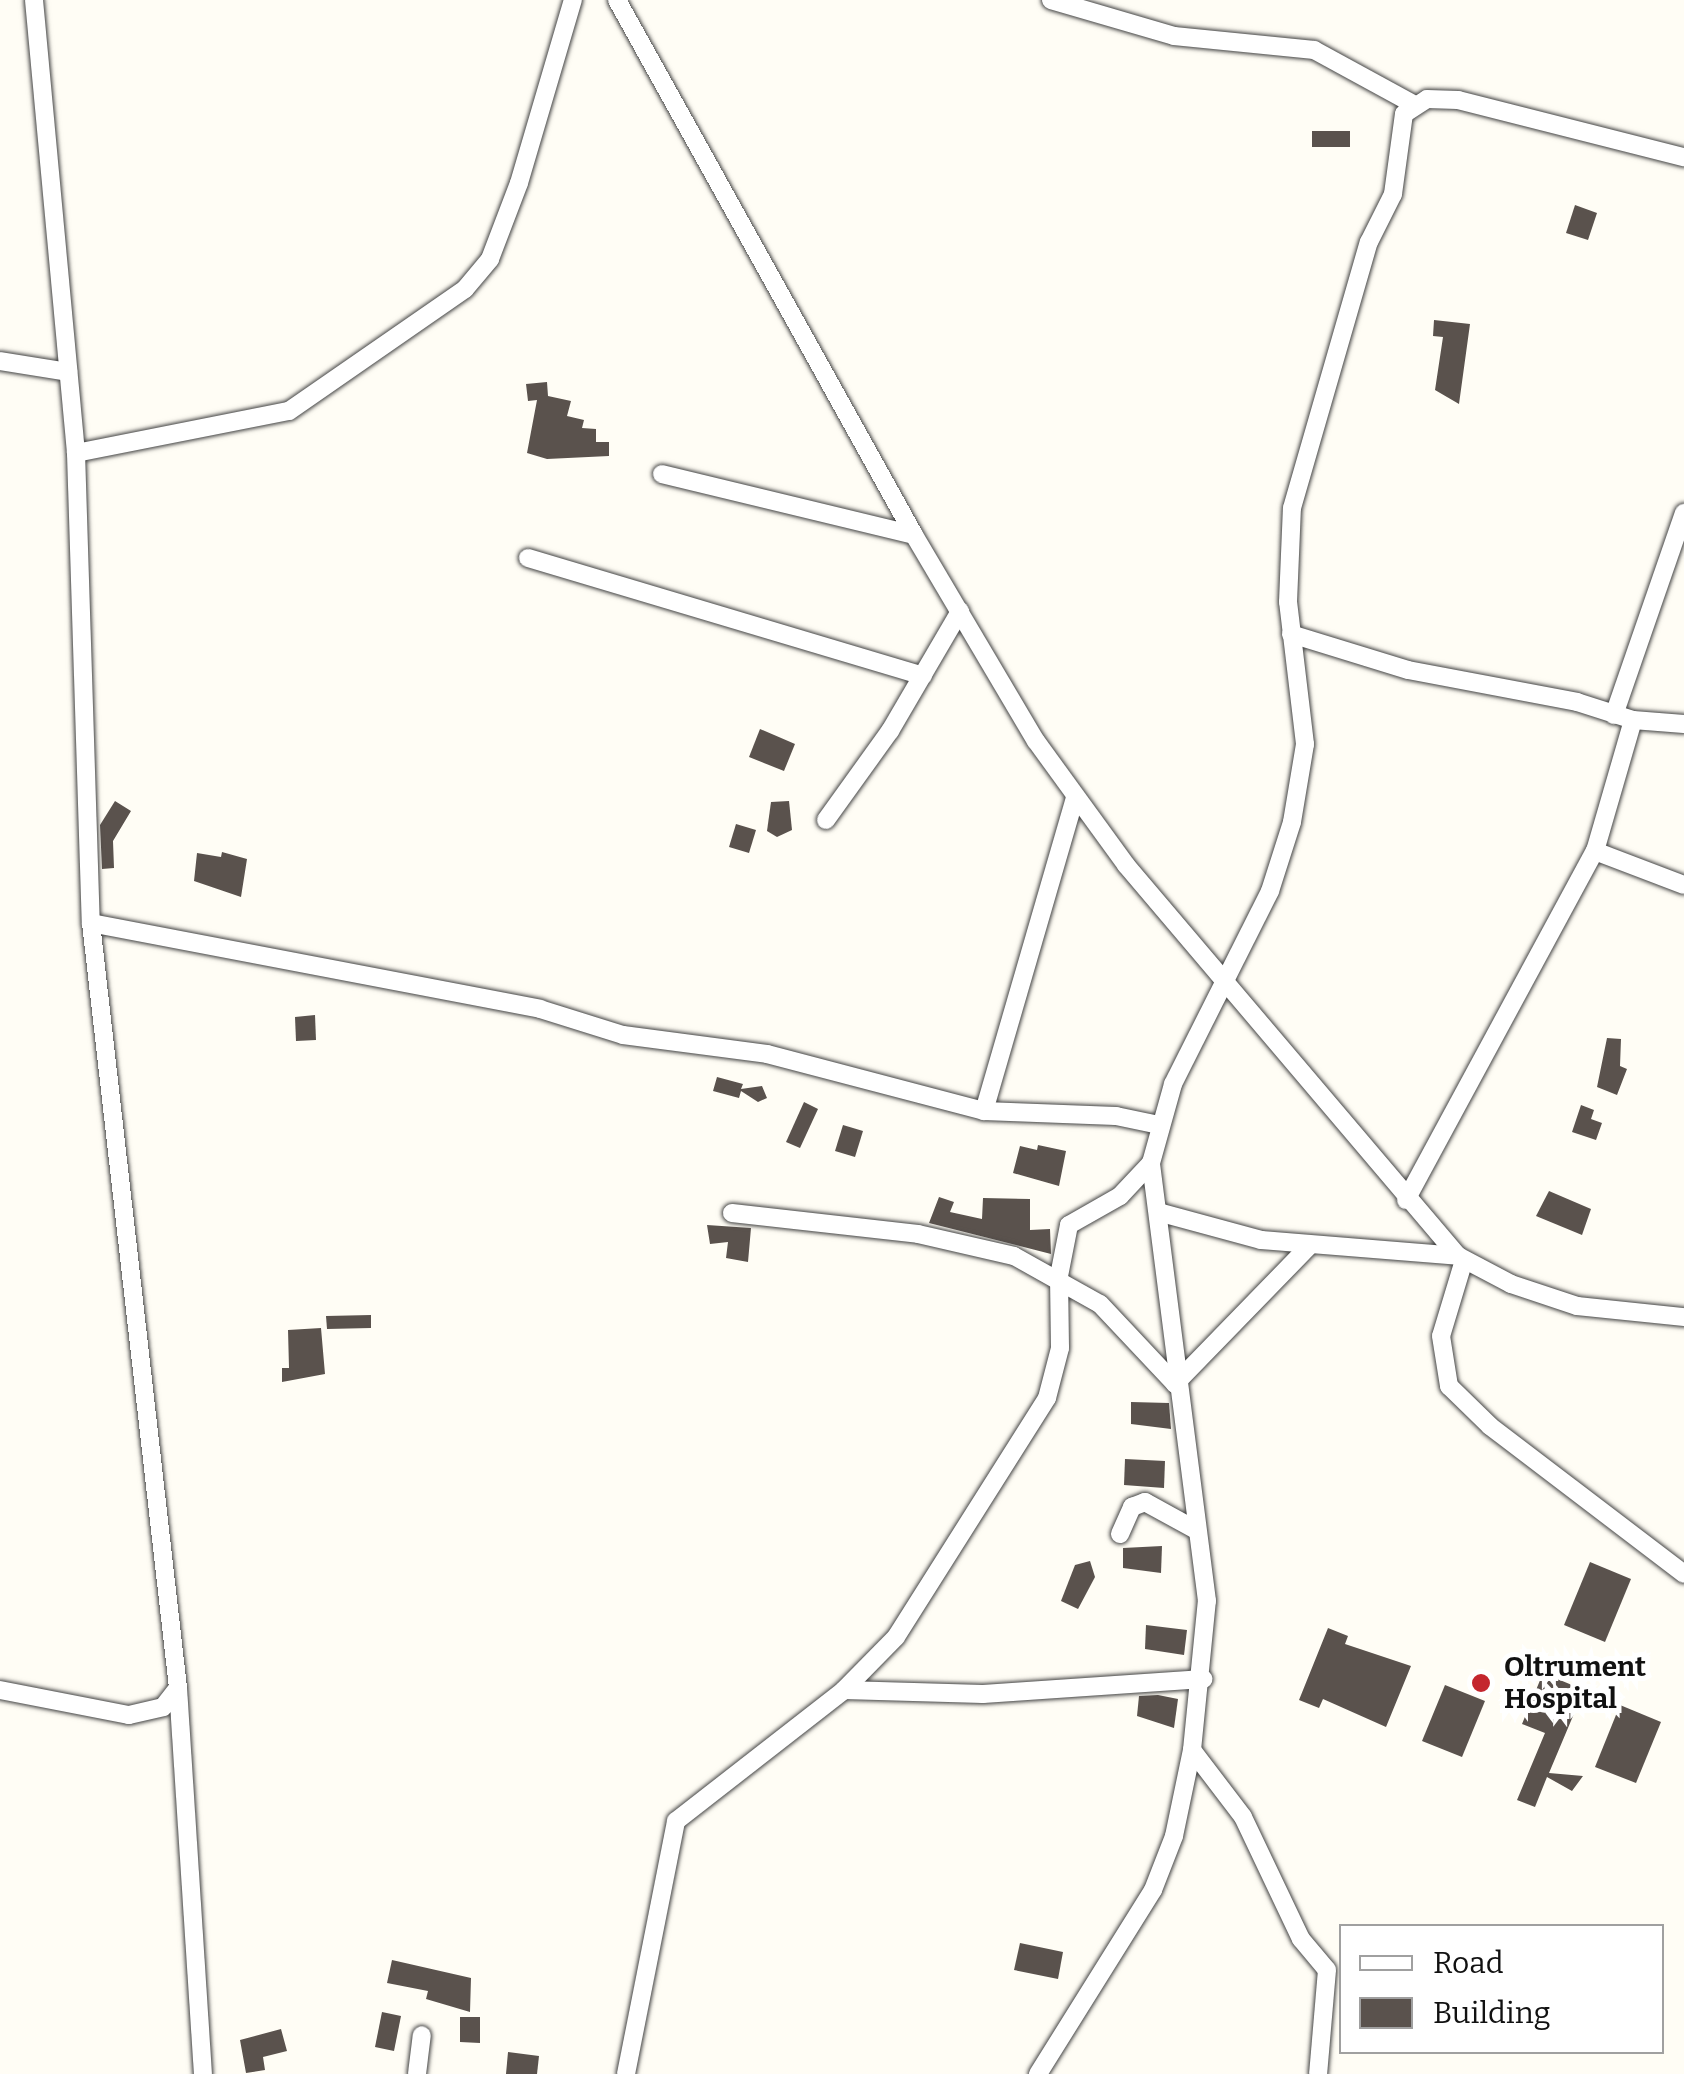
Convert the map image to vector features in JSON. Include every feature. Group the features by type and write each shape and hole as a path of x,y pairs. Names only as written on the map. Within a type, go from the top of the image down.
{"street":[{"path":"34,0 76,452 91,924 178,1688 203,2074"},
{"path":"76,452 288,411 465,289 490,259 519,183 573,0"},
{"path":"616,0 914,535 1076,798 1406,1200 1461,1258"},
{"path":"1051,0 1174,36 1314,50 1413,104 1458,100 1684,157"},
{"path":"1038,2074 1153,1890 1174,1836 1192,1750 1207,1601 1175,1384 1151,1162 1159,1125 1223,979 1270,891 1292,822 1305,744 1291,634 1292,508 1308,436 1369,242 1393,194 1404,114 1413,104"},
{"path":"0,361 68,372"},
{"path":"662,474 914,535"},
{"path":"1406,1200 1595,851 1623,718 1684,514"},
{"path":"528,558 923,676"},
{"path":"826,820 923,676 960,612"},
{"path":"1291,634 1408,670 1577,702 1623,718 1684,724"},
{"path":"984,1111 1076,798"},
{"path":"1595,851 1684,884"},
{"path":"91,924 540,1009 623,1035 767,1054 984,1111 1116,1116 1159,1125"},
{"path":"626,2074 676,1821 844,1690 896,1637 1035,1424 1056,1370 1060,1276 1068,1225 1120,1196 1151,1162"},
{"path":"1158,1212 1308,1247 1461,1258 1577,1306 1684,1317"},
{"path":"732,1213 918,1234 1014,1256 1060,1276 1100,1304 1175,1384"},
{"path":"1175,1384 1308,1247"},
{"path":"1461,1258 1441,1336 1449,1386 1490,1426 1684,1574"},
{"path":"1120,1534 1132,1506 1144,1502 1196,1530"},
{"path":"844,1690 983,1694 1202,1679"},
{"path":"0,1690 130,1715 163,1708 178,1688"},
{"path":"1192,1750 1243,1817 1301,1939 1327,1970 1318,2074"},
{"path":"417,2074 422,2035"}],"building":[{"path":"1312,131 1350,131 1350,147 1312,147"},
{"path":"1575,205 1597,213 1588,240 1566,233"},
{"path":"1434,320 1470,324 1459,404 1435,390 1443,337 1433,336"},
{"path":"547,382 548,396 571,401 567,416 584,420 582,428 596,429 596,442 609,442 609,456 547,459 527,453 537,400 528,401 526,384"},
{"path":"760,729 795,744 784,771 749,757"},
{"path":"115,801 131,811 113,841 114,868 102,869 100,825"},
{"path":"789,801 792,830 777,837 767,831 771,802"},
{"path":"736,824 756,830 749,853 729,847"},
{"path":"222,852 247,859 241,897 194,881 197,853 221,857"},
{"path":"315,1015 316,1040 296,1041 295,1017"},
{"path":"1607,1038 1621,1039 1620,1066 1627,1069 1617,1095 1597,1087"},
{"path":"717,1077 743,1084 741,1089 762,1086 767,1098 758,1102 741,1091 739,1098 713,1091"},
{"path":"804,1102 818,1109 800,1148 786,1142"},
{"path":"1581,1105 1594,1110 1591,1119 1602,1123 1596,1140 1572,1132"},
{"path":"843,1125 863,1131 855,1157 835,1151"},
{"path":"1038,1145 1066,1151 1059,1186 1013,1173 1020,1146 1037,1150"},
{"path":"1549,1191 1591,1209 1582,1235 1536,1216"},
{"path":"939,1197 954,1202 950,1212 982,1219 983,1198 1030,1199 1030,1230 1050,1229 1051,1254 929,1223"},
{"path":"707,1225 751,1228 748,1262 726,1258 728,1242 710,1244"},
{"path":"371,1315 371,1328 327,1329 326,1316"},
{"path":"321,1328 325,1374 282,1382 282,1368 289,1368 288,1330"},
{"path":"1131,1402 1169,1403 1171,1429 1131,1424"},
{"path":"1125,1459 1165,1461 1164,1488 1124,1485"},
{"path":"1162,1546 1161,1573 1123,1568 1123,1548"},
{"path":"1090,1561 1095,1577 1078,1609 1061,1601 1075,1565"},
{"path":"1590,1562 1631,1579 1605,1642 1564,1625"},
{"path":"1146,1625 1187,1630 1184,1655 1145,1649"},
{"path":"1328,1628 1348,1636 1345,1644 1411,1666 1386,1727 1323,1699 1319,1708 1299,1700"},
{"path":"1543,1673 1584,1690 1549,1773 1583,1776 1572,1791 1547,1777 1535,1807 1517,1800 1545,1733 1522,1724"},
{"path":"1445,1685 1485,1701 1462,1757 1422,1741"},
{"path":"1139,1696 1178,1699 1174,1728 1137,1716"},
{"path":"1620,1705 1661,1722 1636,1783 1595,1767"},
{"path":"1020,1943 1063,1952 1058,1979 1014,1970"},
{"path":"392,1960 471,1978 470,2012 426,1999 428,1991 387,1983"},
{"path":"382,2012 401,2016 394,2051 375,2047"},
{"path":"460,2017 480,2017 480,2043 460,2042"},
{"path":"281,2029 287,2051 263,2057 265,2070 246,2073 240,2040"},
{"path":"508,2052 539,2056 537,2074 506,2074"}],"place":[{"name":"Oltrument Hospital","path":"1481,1683"}]}
